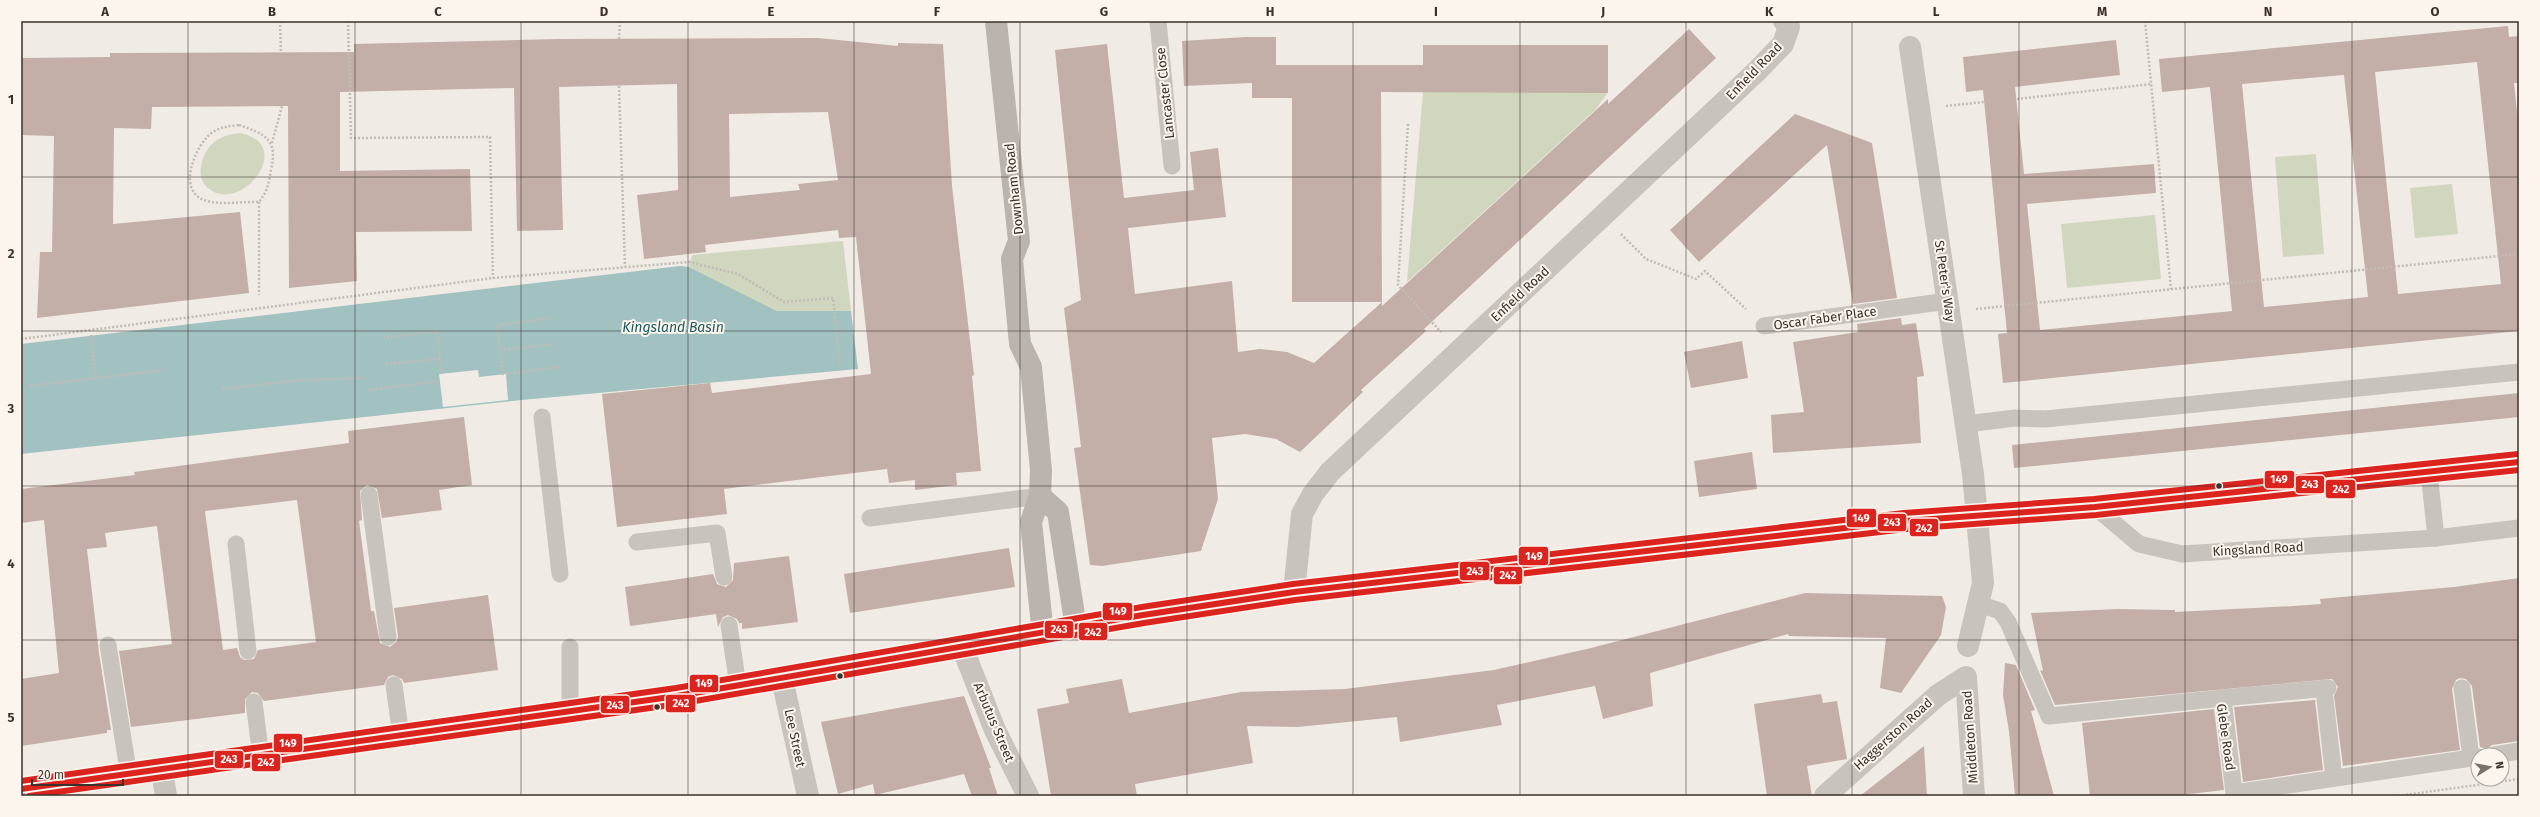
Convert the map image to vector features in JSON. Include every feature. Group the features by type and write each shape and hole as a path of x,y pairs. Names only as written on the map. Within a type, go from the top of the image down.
{"highway":[{"path":"21,789 129,776 738,686 1043,634 1143,615 1294,592 1977,514 2094,508 2519,462"}],"street":[{"name":"Downham Road","path":"996,21 1019,241 1012,259 1020,344 1031,366 1041,470 1040,496 1031,522 1043,634"},
{"name":"Enfield Road","path":"1294,592 1302,514 1313,494 1330,472 1757,72 1783,44 1789,27 1784,21"},
{"name":"St Peter's Way","path":"1910,47 1966,424 1977,514"},
{"path":"1040,496 1058,512 1076,628"},
{"path":"1968,646 1983,583 1977,514"},
{"name":"Arbutus Street","path":"962,647 995,730 1028,796"},
{"name":"Haggerston Road","path":"1825,796 1938,694 1966,677"},
{"name":"Middleton Road","path":"1966,677 1974,796"},
{"name":"Lee Street","path":"782,679 808,796"},
{"path":"162,771 166,796"}],"lane":[{"name":"Lancaster Close","path":"1158,21 1172,166"},
{"name":"Oscar Faber Place","path":"1764,326 1949,306"},
{"path":"1966,424 2015,418 2058,417 2519,372"},
{"path":"542,417 560,574"},
{"path":"2429,472 2436,538"},
{"path":"369,495 388,637"},
{"path":"870,518 1040,496"},
{"name":"Kingsland Road","path":"2094,508 2139,544 2182,554 2436,538 2519,528"},
{"path":"637,542 717,533 724,577"},
{"path":"236,544 248,651"},
{"name":"Glebe Road","path":"1979,604 2000,611 2008,622 2049,716 2223,698 2234,793 2470,759"},
{"path":"729,625 738,686"},
{"path":"108,645 129,776"},
{"path":"570,647 570,711"},
{"path":"394,685 401,736"},
{"path":"2462,688 2473,747"},
{"path":"2223,698 2326,694 2334,778"},
{"path":"254,702 261,756"}],"path":[{"path":"280,21 281,52"},
{"path":"348,21 351,138 490,137 493,278"},
{"path":"619,39 620,21"},
{"path":"2145,21 2171,289"},
{"path":"2017,99 2152,84"},
{"path":"619,86 625,267"},
{"path":"1945,106 1984,102"},
{"path":"259,295 259,202 267,192 275,157 272,144 282,106"},
{"path":"1408,124 1398,285 1435,326"},
{"path":"259,202 204,200 194,194 188,185 190,171 204,140 224,126 239,125 260,132 272,144"},
{"name":"Oscar Faber Place","path":"1603,216 1646,259 1696,279 1705,271 1764,326"},
{"path":"1949,306 2171,289 2519,254"},
{"path":"21,339 493,278 689,262 738,274 784,302 833,298 840,364"},
{"path":"551,318 497,325 504,375 559,367"},
{"path":"384,338 437,331 442,374"},
{"path":"91,335 96,378"},
{"path":"500,350 555,344"},
{"path":"386,364 440,358"},
{"path":"30,386 166,370"},
{"path":"222,389 302,380 364,378"},
{"path":"368,390 440,381"},
{"path":"2398,796 2519,780"}],"green space":[{"path":"1423,92 1608,92 1596,109 1407,282"},
{"path":"240,133 256,140 264,150 264,163 258,175 248,186 235,193 221,194 208,188 204,183 201,177 201,164 206,152 214,142 227,136"},
{"path":"2316,154 2324,254 2283,257 2275,157"},
{"path":"2452,184 2458,234 2415,238 2410,188"},
{"path":"2155,215 2161,279 2067,288 2061,224"},
{"path":"843,241 851,311 777,311 689,267 692,255"}],"water":[{"name":"Kingsland Basin","path":"680,266 689,267 777,311 851,311 858,369 522,400 21,454 21,344"}],"pier":[{"path":"478,370 479,377 506,374 508,400 443,407 439,374"}],"building":[{"path":"2508,26 2509,37 2519,36 2519,83 2514,83 2519,131 2519,331 2003,383 1998,334 2007,333 1983,90 1966,92 1963,57 2116,40 2120,75 2015,87 2024,174 2154,164 2156,193 2027,204 2040,330 2232,311 2210,87 2162,92 2159,59","holes":["2477,62 2501,284 2398,294 2375,72","2344,75 2368,297 2264,307 2242,84"]},
{"path":"1689,29 1716,58 1424,329 1426,331 1361,390 1363,392 1300,452 1276,439 1245,434 1212,438 1218,499 1201,551 1102,566 1090,565 1074,448 1081,447 1064,308 1081,300 1055,50 1107,44 1124,198 1194,190 1190,152 1218,148 1226,217 1128,228 1135,294 1232,281 1238,352 1260,349 1287,352 1314,363 1382,302 1382,306 1608,99 1608,104"},
{"path":"1246,37 1276,37 1276,65 1423,65 1423,45 1608,45 1608,93 1381,92 1382,302 1292,302 1292,98 1252,98 1252,83 1184,86 1182,41"},
{"path":"818,38 898,46 898,43 943,44 952,186 974,375 972,376 981,471 956,473 957,485 915,490 915,480 889,483 887,469 724,489 727,514 617,527 602,394 710,383 712,393 871,374 856,237 839,238 838,230 705,245 706,252 644,259 637,195 678,190 677,84 559,87 563,230 517,231 514,88 340,92 340,171 470,169 472,231 356,232 357,281 289,288 288,106 152,107 151,129 114,128 113,224 240,212 249,293 37,318 40,252 52,252 54,136 21,135 21,58 110,57 110,53 354,52 354,44 558,39","holes":["828,112 838,180 798,184 800,190 730,197 729,114"]},
{"path":"1795,114 1872,143 1897,298 1853,304 1827,145 1699,262 1670,230"},
{"path":"1901,318 1902,325 1916,323 1924,376 1917,377 1921,443 1773,453 1771,415 1804,412 1793,342 1858,332 1857,324"},
{"path":"1742,341 1748,378 1691,388 1684,352"},
{"path":"2519,393 2519,417 2014,468 2012,445"},
{"path":"464,417 472,485 439,490 442,510 382,518 377,489 367,485 360,491 362,520 359,521 371,611 374,611 380,643 390,647 397,641 398,636 394,608 488,595 498,670 404,683 402,679 393,675 388,677 384,685 264,701 258,693 252,692 245,699 245,713 131,727 119,651 172,644 157,526 105,533 107,547 87,549 99,653 111,730 107,730 107,733 21,746 21,679 59,673 44,520 21,523 21,489 135,475 134,472 349,443 348,431","holes":["297,500 316,642 258,650 254,659 244,660 240,657 237,648 223,650 205,511"]},
{"path":"1752,452 1757,489 1699,497 1694,461"},
{"path":"1009,548 1015,587 850,613 844,574"},
{"path":"789,556 798,622 742,629 742,623 739,623 737,619 728,615 723,617 718,627 716,614 630,626 625,587 713,574 717,584 726,587 733,580 734,563"},
{"path":"2519,578 2519,741 2492,745 2490,747 2480,747 2472,686 2466,679 2460,678 2456,680 2452,689 2460,750 2343,766 2334,696 2338,687 2332,679 2055,705 2040,670 2043,671 2031,613 2118,609 2175,610 2175,612 2294,606 2321,604 2320,599 2454,587"},
{"path":"1805,593 1942,596 1946,607 1941,635 1901,693 1880,688 1886,638 1789,636 1788,634 1650,673 1653,706 1603,719 1595,686 1497,705 1502,725 1400,742 1397,717 1298,727 1247,726 1253,763 1135,784 1137,796 1051,796 1037,709 1069,703 1066,689 1122,679 1129,713 1241,692 1345,689 1494,670 1591,648"},
{"path":"2005,663 2016,665 2035,710 2031,711 2054,796 2015,796 2009,731 2003,695"},
{"path":"1821,694 1823,703 1837,701 1847,759 1807,766 1812,796 1767,796 1754,704"},
{"path":"964,696 991,768 989,768 998,796 972,796 964,774 875,795 873,784 838,794 821,722"},
{"path":"2315,700 2323,770 2243,782 2234,707"},
{"path":"2214,709 2224,790 2172,796 2090,796 2082,723"},
{"path":"1924,746 1927,796 1860,796"}],"transit line":[{"name":"149","path":"21,781 676,688 1142,607 1293,584 1904,513 2094,499 2518,454"},
{"name":"243","path":"21,789 677,696 1143,615 1294,592 1905,521 2095,507 2519,462"},
{"name":"242","path":"29,796 678,704 1144,623 1295,600 1906,529 2096,515 2519,470"}]}
